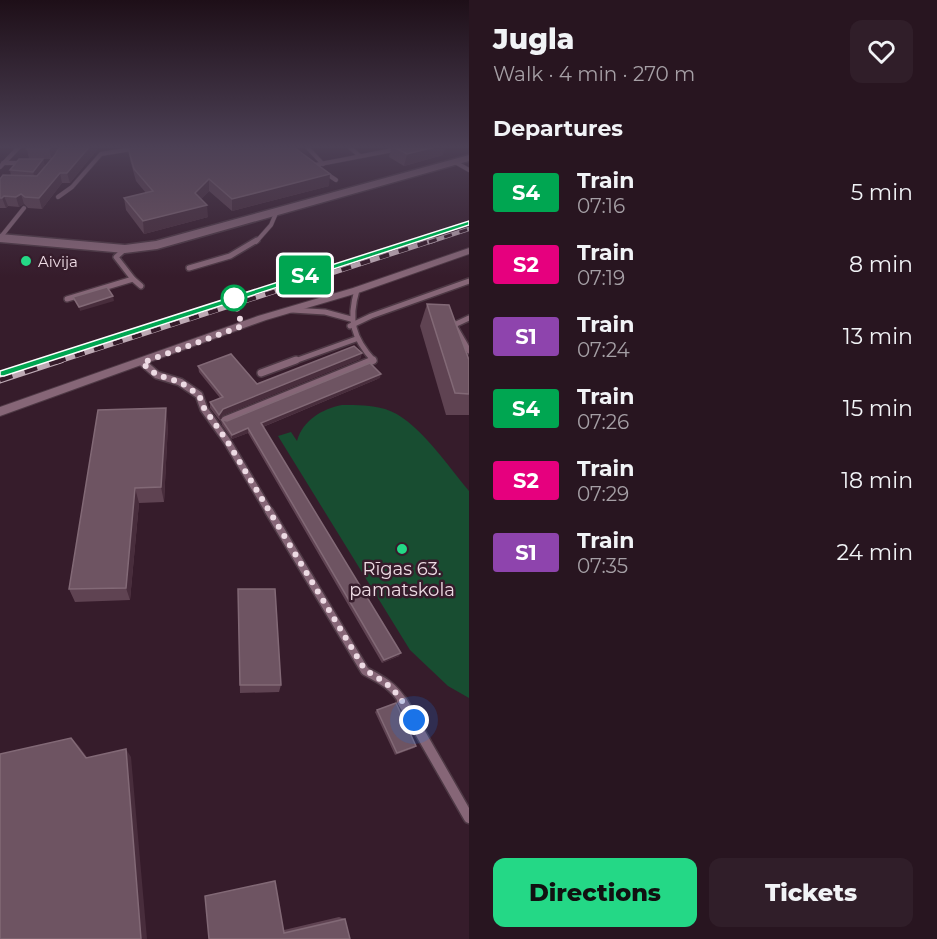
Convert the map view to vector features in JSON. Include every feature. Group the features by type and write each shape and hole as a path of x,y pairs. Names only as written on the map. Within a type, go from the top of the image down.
{"street":[{"path":"0,238 125,249 157,245 354,190"},
{"path":"0,412 289,310 357,290 469,251"}],"lane":[{"path":"58,197 68,190"},
{"path":"0,238 24,208"},
{"path":"189,268 232,256 258,241 273,226 277,211"},
{"path":"125,249 116,257 141,286"},
{"path":"67,299 133,279"},
{"path":"350,326 371,316 469,281"},
{"path":"225,420 374,362 356,339 350,326 357,290"},
{"path":"289,310 326,312 351,319"},
{"path":"469,318 454,325 469,351"},
{"path":"261,373 356,339"},
{"path":"142,363 157,375 180,382 199,395 204,408 227,441 365,670 398,693 469,818"}],"green space":[{"name":"Rīgas 63. pamatskola","path":"342,405 374,407 397,414 420,432 469,491 469,698 448,686 410,650 278,436 291,432 297,441 304,427 314,417 327,409"}],"building":[{"path":"0,190 46,190 39,198 25,197 21,194 16,197 0,198"},
{"path":"198,190 195,193 207,205 143,221 124,198 153,191"},
{"path":"221,190 268,190 232,199"},
{"path":"107,287 113,296 79,307 73,297"},
{"path":"427,304 449,305 469,360 469,394 455,393"},
{"path":"354,346 362,353 223,409 219,415 210,402 223,397 198,366 231,354 257,384"},
{"path":"370,363 381,374 261,423 401,653 384,660 248,428 232,435 222,420 227,421"},
{"path":"166,408 161,487 135,488 126,588 69,589 98,410"},
{"path":"238,589 275,589 281,685 240,685"},
{"path":"396,703 416,746 397,753 377,710"},
{"path":"71,738 86,758 126,749 141,939 0,939 0,754"},
{"path":"275,881 284,933 345,919 350,939 209,939 205,896"}],"railway":[{"path":"429,242 469,229"},
{"path":"56,362 434,240"},
{"path":"0,380 61,360"}],"train":[{"name":"S4","path":"0,373 469,223"}],"place":[{"name":"Aivija","path":"26,261"},
{"name":"Rīgas 63. pamatskola","path":"402,549"}],"route":[{"path":"234,298 242,326 142,363 157,375 180,382 199,395 204,408 227,441 365,670 398,693 414,720"}]}
